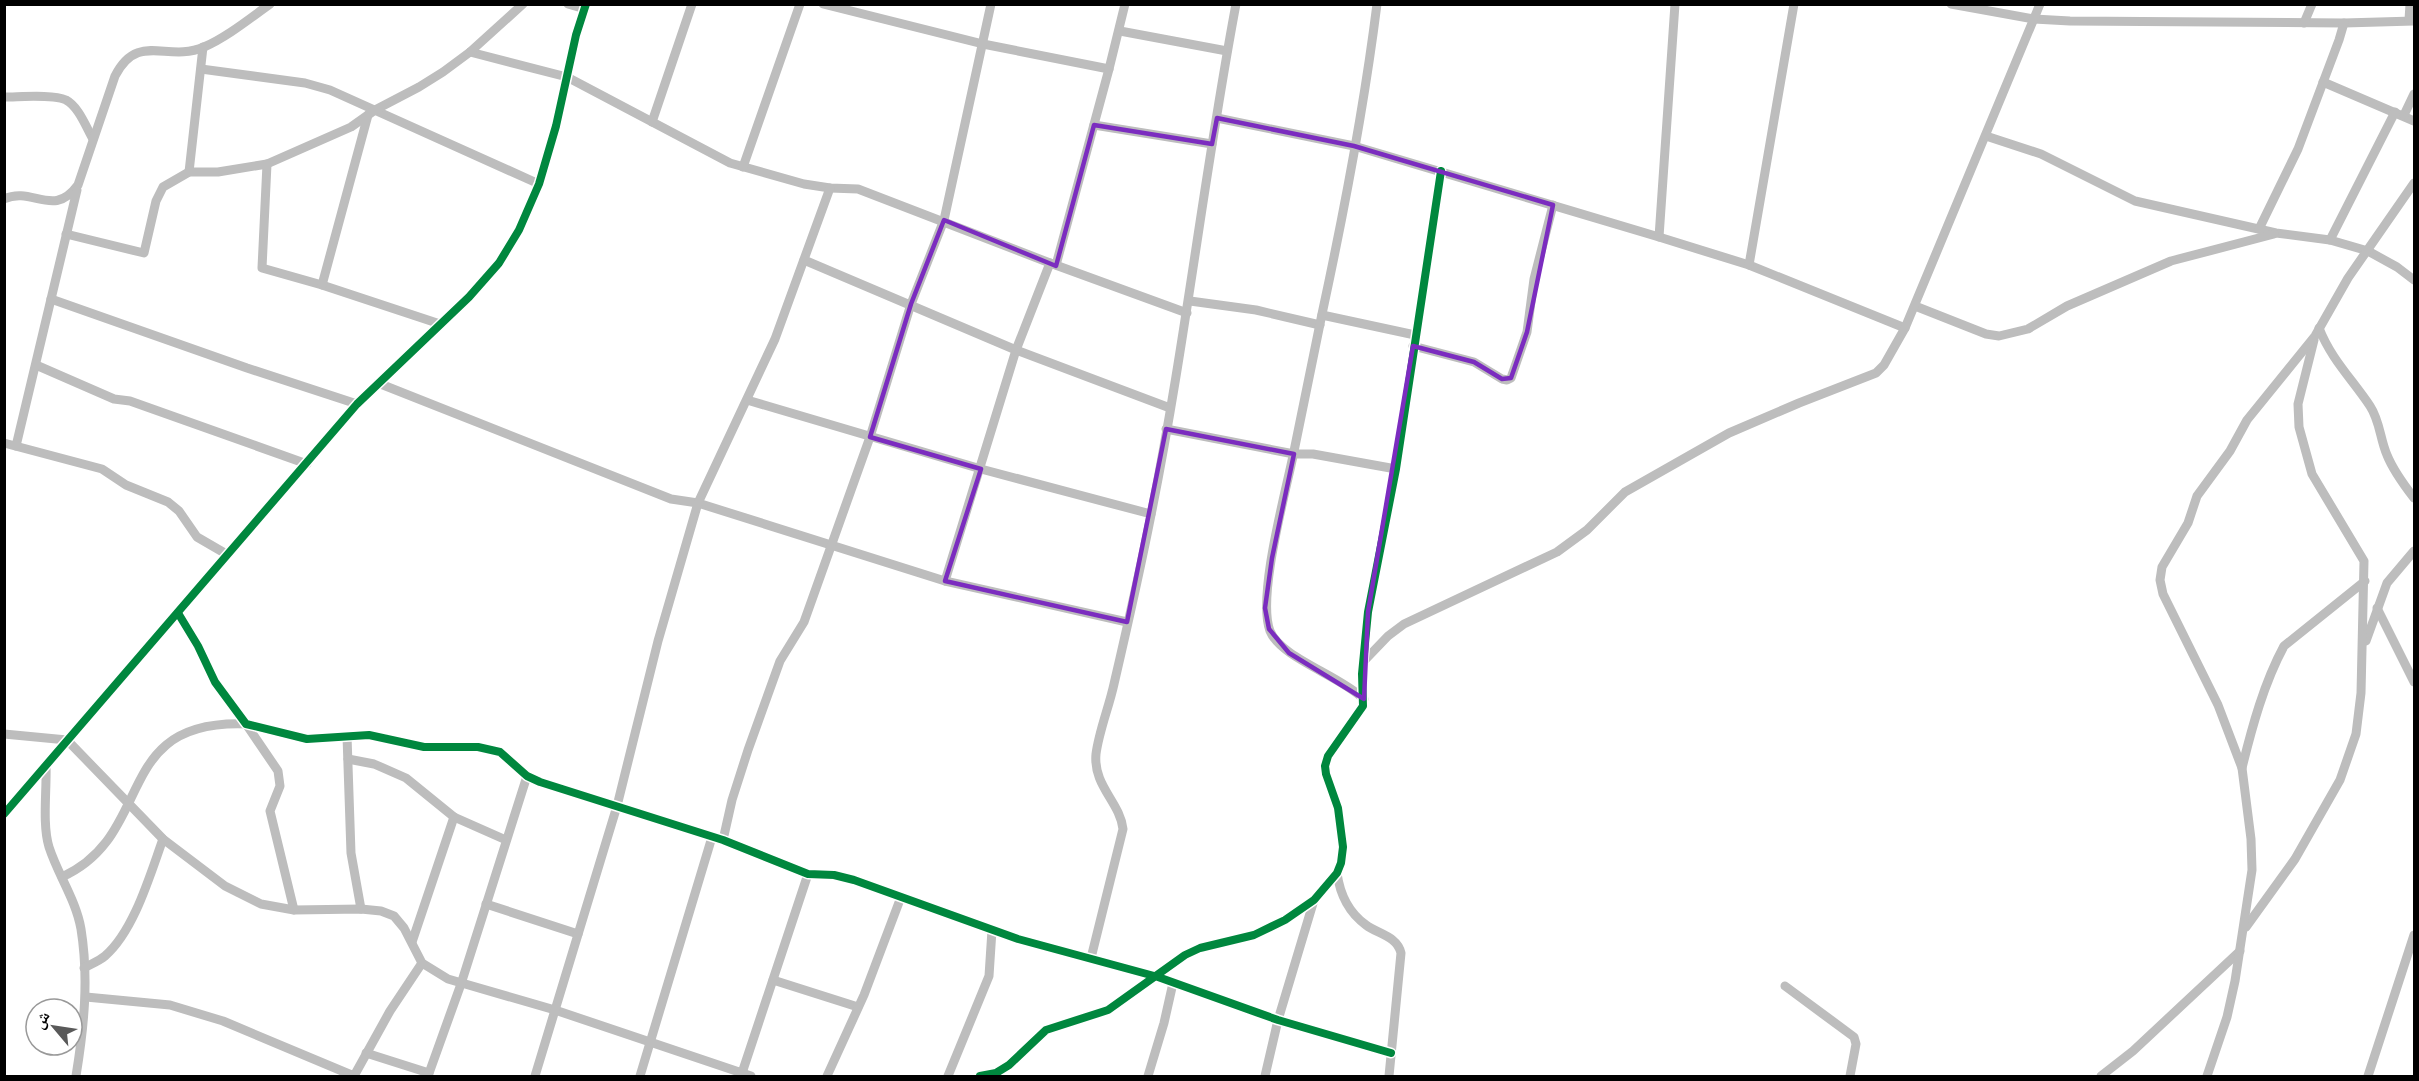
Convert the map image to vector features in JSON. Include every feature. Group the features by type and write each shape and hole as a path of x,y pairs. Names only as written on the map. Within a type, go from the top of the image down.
{"street":[{"path":"16,446 78,185 115,76 122,63 131,54 143,50 170,53 203,47 270,4"},
{"path":"66,234 144,253 159,193 163,187 189,172 218,172 267,164 351,127 371,112 419,87 470,52 523,4"},
{"path":"4,814 357,404 469,297 499,263 519,230 539,184 585,7 568,4"},
{"path":"652,122 692,4"},
{"path":"743,167 800,4"},
{"path":"823,4 983,44 1110,69"},
{"path":"723,840 732,800 780,661 804,622 870,437 911,304 944,220 992,4"},
{"path":"945,581 1016,350 1053,264 1095,125 1125,4"},
{"path":"1091,958 1123,830 1119,815 1101,785 1096,755 1151,514 1190,301 1212,144 1236,4"},
{"path":"1364,699 1338,678 1289,653 1276,643 1269,629 1265,608 1272,558 1365,89 1377,4"},
{"path":"1659,237 1675,4"},
{"path":"1749,265 1794,4"},
{"path":"1952,4 2034,19 2304,23 2412,21 2410,4"},
{"path":"1364,661 1388,636 1404,624 1557,552 1587,530 1625,492 1691,453 1759,420 1876,373 1884,365 1915,306 2040,4"},
{"path":"2304,23 2312,4"},
{"path":"2259,229 2298,149 2340,40 2344,23"},
{"path":"1119,31 1227,51"},
{"path":"189,172 203,47"},
{"path":"470,52 567,77 730,163 830,188 858,189 1187,313"},
{"path":"201,69 305,83 330,90 371,112 539,184"},
{"path":"2323,82 2415,121"},
{"path":"2330,240 2400,114 2415,94"},
{"path":"4,97 66,100 78,112 93,139"},
{"path":"322,285 371,112"},
{"path":"1217,118 1354,146 1659,237 1749,265 1905,328"},
{"path":"1095,125 1212,144"},
{"path":"1986,136 2041,154 2135,201 2276,233 2330,240 2368,251 2415,280"},
{"path":"267,164 262,268 440,324"},
{"path":"980,1077 1010,1065 1046,1030 1108,1010 1158,977 1185,955 1200,948 1254,935 1285,920 1314,900 1337,873 1341,863 1342,847 1338,808 1325,766 1328,756 1359,713 1364,699 1362,674 1368,612 1396,469 1413,346 1442,171"},
{"path":"2207,1077 2227,1017 2245,928 2252,870 2251,839 2242,768 2218,705 2163,594 2160,580 2162,567 2188,523 2198,496 2225,460 2247,420 2317,332 2335,298 2415,183"},
{"path":"4,198 60,201 67,198 78,185"},
{"path":"535,1077 617,806 658,641 698,502 775,339 830,188"},
{"path":"1413,346 1473,362 1502,379 1511,378 1527,332 1534,279 1553,205"},
{"path":"1915,306 1986,334 2006,335 2028,329 2067,306 2171,261 2276,233"},
{"path":"804,260 1016,350 1170,408"},
{"path":"51,299 237,365 357,404"},
{"path":"1190,301 1415,334"},
{"path":"2317,332 2339,366 2370,406 2378,420 2386,454 2415,498"},
{"path":"2245,928 2295,860 2347,766 2356,734 2364,652 2364,561 2312,474 2299,427 2298,404 2317,332"},
{"path":"36,364 114,399 130,401 306,464"},
{"path":"378,383 655,494 682,502 698,502 945,581 1127,622"},
{"path":"747,400 981,469 1151,514"},
{"path":"1166,429 1294,454 1313,454 1396,469"},
{"path":"4,443 95,465 126,485 168,502 179,511 197,537 228,555"},
{"path":"2364,652 2387,583 2415,551"},
{"path":"2242,768 2254,724 2277,659 2284,646 2365,581"},
{"path":"2377,608 2415,682"},
{"path":"178,613 198,646 214,682 278,771 280,779 270,811 294,910"},
{"path":"62,878 96,856 129,805 152,758 177,735 194,729 246,724 307,739 369,735 424,747 461,746 492,750 506,756 527,776 723,840 808,874 844,877 992,930 1158,977 1278,1020 1391,1053"},
{"path":"4,734 67,740 163,839 225,886 261,904 294,910 381,910 394,916 412,942 422,963 433,972 461,984 555,1010 745,1076 773,980 808,874"},
{"path":"347,736 351,853 361,909"},
{"path":"348,759 374,764 406,778 454,817 506,840"},
{"path":"46,764 46,826 49,846 81,928 86,997 76,1077"},
{"path":"366,1053 428,1075 461,984 527,776"},
{"path":"412,942 454,817"},
{"path":"640,1077 712,837"},
{"path":"84,968 105,956 129,925 163,839"},
{"path":"1337,873 1339,890 1354,915 1367,926 1399,945 1401,953 1389,1077"},
{"path":"827,1077 858,1007 901,897"},
{"path":"1265,1077 1278,1020 1314,900"},
{"path":"486,904 578,934"},
{"path":"948,1077 989,975 992,930"},
{"path":"2368,1077 2415,935"},
{"path":"2101,1077 2133,1051 2240,951"},
{"path":"86,997 170,1005 223,1021 354,1077 390,1011 422,963"},
{"path":"773,980 858,1007"},
{"path":"1148,1077 1173,982"},
{"path":"1785,986 1857,1041 1850,1077"}],"highlighted area":[{"path":"1217,118 1354,146 1553,205 1527,332 1511,378 1502,379 1474,362 1413,346 1368,612 1364,699 1289,653 1269,629 1265,608 1272,558 1294,454 1166,429 1127,622 945,581 981,469 870,437 911,304 944,220 1056,266 1094,125 1212,144"}],"cycle path":[{"path":"4,814 357,404 469,297 499,263 519,230 539,184 556,126 576,35 586,4"},
{"path":"980,1076 996,1073 1009,1065 1046,1030 1108,1010 1185,955 1200,948 1254,935 1285,920 1314,900 1337,873 1343,847 1338,808 1325,766 1328,756 1363,706 1362,674 1368,612 1396,469 1441,171"},
{"path":"178,613 198,646 215,682 246,724 307,739 369,735 424,747 478,747 500,752 527,776 540,782 723,840 808,874 834,875 854,880 1018,939 1158,977 1278,1020 1391,1053"}]}
